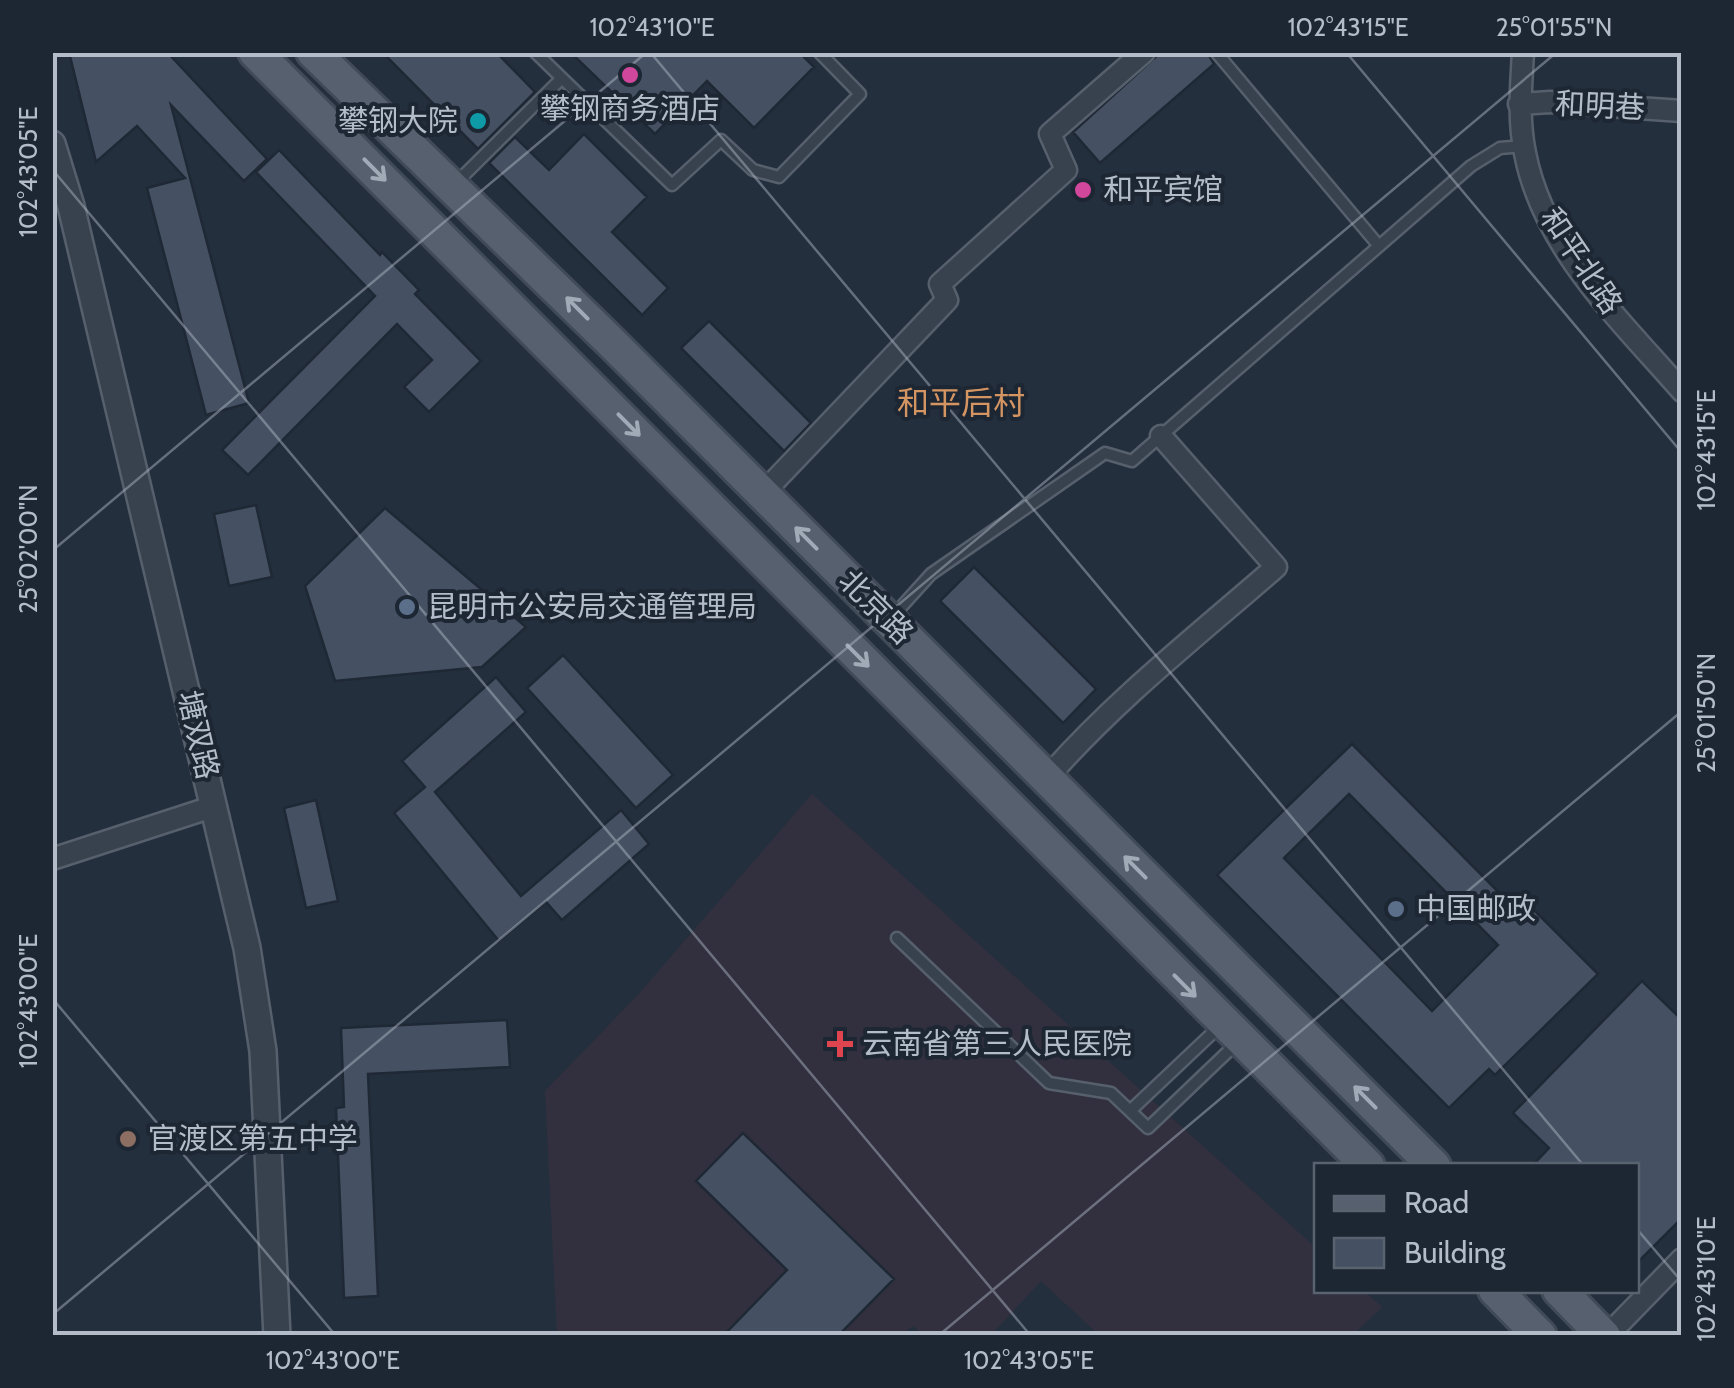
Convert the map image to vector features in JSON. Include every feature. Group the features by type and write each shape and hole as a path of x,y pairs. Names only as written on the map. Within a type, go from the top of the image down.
{"main road":[{"name":"北京路","path":"255,52 1365,1163"},
{"name":"北京路","path":"313,52 454,186 1431,1163"},
{"path":"1497,1293 1540,1336"},
{"path":"1562,1293 1605,1336"}],"street":[{"path":"762,494 948,300 940,284 1066,170 1050,134 1144,52"},
{"name":"和平北路","path":"1523,52 1519,104 1524,146 1539,200 1562,243 1594,289 1682,391"},
{"name":"和明巷","path":"1519,104 1550,102 1682,111"},
{"name":"塘双路","path":"52,144 71,206 247,948 262,1051 277,1336"},
{"path":"1046,778 1136,689 1276,567 1161,436"},
{"path":"52,859 215,806"},
{"path":"1605,1336 1682,1258"}],"lane":[{"path":"534,52 672,185 721,140 752,170 779,177 860,94 819,52"},
{"path":"1216,52 1379,246"},
{"path":"454,186 560,80"},
{"path":"890,620 932,574 1105,453 1132,461 1471,166 1500,148 1524,146"},
{"path":"897,938 1049,1083 1111,1093 1148,1128 1232,1032"},
{"path":"1130,1112 1232,1032"}],"shaded area":[{"name":"云南省第三人民医院","path":"812,794 1314,1246 1314,1293 1366,1293 1382,1307 1353,1335 1099,1335 1041,1281 991,1335 924,1335 913,1326 900,1336 557,1335 545,1091 635,998"}],"building":[{"path":"69,52 167,52 267,159 244,181 171,105 249,403 206,415 147,188 185,178 137,126 96,162"},
{"name":"攀钢大院","path":"382,52 496,52 535,92 478,149"},
{"path":"570,52 799,52 814,67 754,128 707,81 655,134"},
{"path":"1161,52 1207,52 1214,64 1100,163 1073,132"},
{"path":"584,134 647,197 612,232 668,288 642,315 489,163 515,137 549,170"},
{"path":"279,150 419,290 415,294 481,361 429,412 404,387 432,360 397,324 248,475 222,450 375,296 256,172"},
{"path":"709,321 811,423 784,451 681,348"},
{"path":"256,505 272,577 229,586 214,514"},
{"name":"昆明市公安局交通管理局","path":"385,508 526,627 482,667 335,681 305,586"},
{"path":"974,567 1096,689 1063,723 940,601"},
{"path":"563,655 673,775 636,808 527,688"},
{"path":"496,677 526,712 435,792 521,896 621,810 649,844 562,920 546,902 499,941 394,813 425,787 402,761"},
{"path":"1352,744 1525,919 1534,910 1598,974 1495,1075 1489,1069 1449,1108 1217,875","holes":["1349,794 1498,945 1432,1011 1284,858"]},
{"path":"316,800 338,901 306,908 284,808"},
{"path":"1642,981 1682,1020 1682,1218 1639,1261 1639,1163 1535,1163 1549,1148 1513,1113"},
{"path":"507,1020 510,1067 368,1074 378,1296 344,1298 336,1108 344,1107 341,1028"},
{"path":"743,1133 894,1279 838,1336 723,1336 787,1270 696,1181"}],"place":[{"name":"攀钢商务酒店","path":"630,75"},
{"name":"攀钢大院","path":"478,121"},
{"name":"和平宾馆","path":"1083,190"},
{"name":"昆明市公安局交通管理局","path":"407,607"},
{"name":"中国邮政","path":"1396,909"},
{"name":"云南省第三人民医院","path":"840,1044"},
{"name":"官渡区第五中学","path":"128,1139"}],"district":[{"name":"和平后村","path":"961,403"}]}
